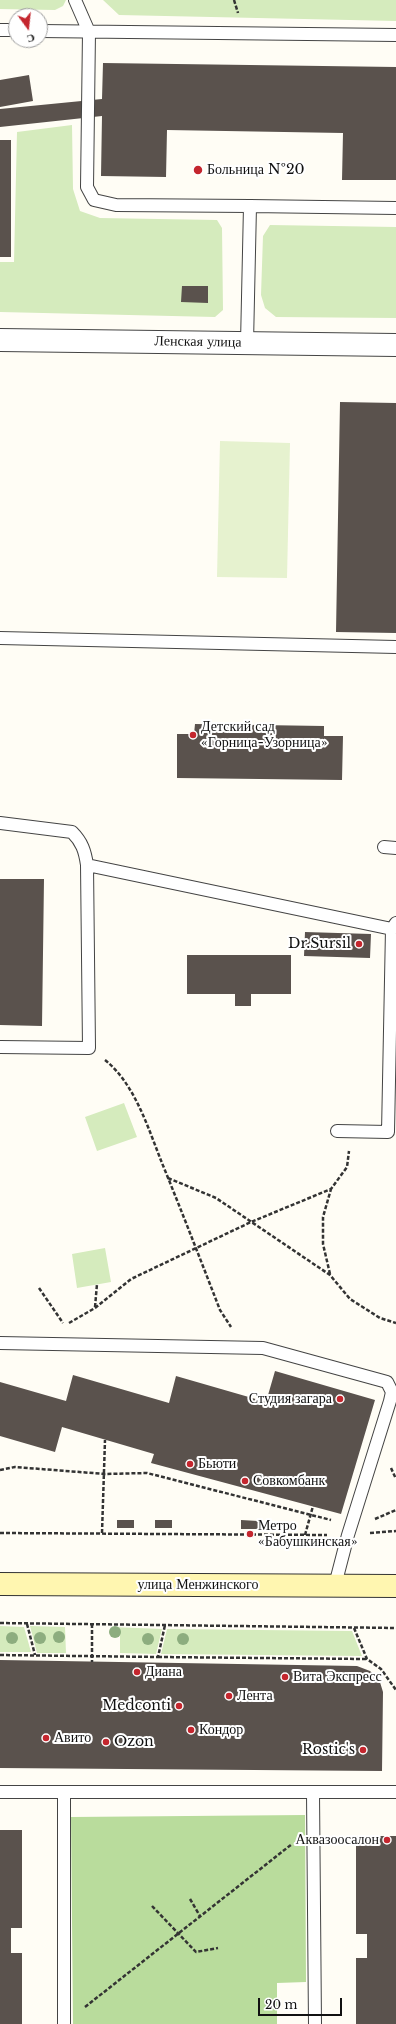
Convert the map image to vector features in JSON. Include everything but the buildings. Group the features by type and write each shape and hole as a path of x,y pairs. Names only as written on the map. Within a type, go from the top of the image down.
{"main road":[{"name":"улица Менжинского","path":"0,1584 396,1586"}],"street":[{"name":"Ленская улица","path":"0,340 396,345"}],"lane":[{"path":"75,0 89,32 87,187 94,200 116,205 396,208"},
{"path":"48,31 396,35"},
{"path":"247,343 250,206"},
{"path":"0,638 396,647"},
{"path":"0,823 72,832 83,846 87,865 88,1048 0,1047"},
{"path":"87,865 394,926 392,1132 337,1131"},
{"path":"0,1343 263,1348 387,1382 392,1392 390,1401 350,1530 336,1586"},
{"path":"0,1792 396,1792"},
{"path":"64,1792 64,2024"},
{"path":"313,1793 315,2024"}],"path":[{"path":"88,1048 116,1069 138,1104 220,1310 244,1347"},
{"path":"330,1275 323,1244 323,1217 331,1189 347,1167 351,1131"},
{"path":"168,1178 216,1198 285,1243 330,1275 350,1300 380,1318 396,1323"},
{"path":"28,1343 30,1337 42,1328 64,1326 95,1308 131,1279 251,1222 331,1189"},
{"path":"95,1308 97,1284"},
{"path":"38,1288 64,1326"},
{"path":"102,1533 105,1440"},
{"path":"0,1470 15,1467 105,1474 147,1472 310,1515 350,1530"},
{"path":"305,1535 313,1506"},
{"path":"0,1533 305,1535 350,1530"},
{"path":"0,1623 396,1628"},
{"path":"27,1624 35,1655"},
{"path":"92,1624 92,1662"},
{"path":"158,1657 165,1625"},
{"path":"354,1628 367,1659"},
{"path":"0,1655 367,1659 381,1668 396,1690"},
{"path":"64,2024 314,1827"},
{"path":"190,1899 200,1916"},
{"path":"152,1906 196,1952 218,1948"}],"green space":[{"path":"0,0 66,0 63,6 55,10 48,10 48,8 0,9"},
{"path":"103,0 396,0 396,21 119,15"},
{"path":"72,125 73,189 80,211 100,218 217,220 222,228 223,310 215,317 0,312 0,262 14,262 17,132"},
{"path":"270,225 396,227 396,318 276,317 265,308 261,295 263,236"},
{"path":"220,441 290,443 287,578 217,577"},
{"path":"124,1103 137,1137 97,1151 85,1117"},
{"path":"105,1248 111,1282 77,1288 72,1254"},
{"path":"0,1626 24,1627 31,1652 0,1652"},
{"path":"30,1626 65,1627 66,1653 37,1653"},
{"path":"112,1627 162,1629 156,1654 120,1653 120,1636 112,1636"},
{"path":"167,1629 352,1631 362,1656 161,1654"},
{"path":"305,1815 306,1982 277,1983 277,2024 73,2024 71,1817"}],"place":[{"name":"Больница №20","path":"198,170"},
{"name":"Детский сад «Горница-Узорница»","path":"193,735"},
{"name":"Dr.Sursil","path":"359,944"},
{"name":"Студия загара","path":"340,1399"},
{"name":"Бьюти","path":"190,1464"},
{"name":"Совкомбанк","path":"245,1481"},
{"name":"Метро «Бабушкинская»","path":"250,1534"},
{"name":"Диана","path":"137,1672"},
{"name":"Вита Экспресс","path":"285,1677"},
{"name":"Лента","path":"229,1696"},
{"name":"Medconti","path":"179,1706"},
{"name":"Кондор","path":"191,1730"},
{"name":"Авито","path":"46,1738"},
{"name":"Ozon","path":"106,1742"},
{"name":"Rostic's","path":"363,1750"},
{"name":"Аквазоосалон","path":"387,1840"}]}
